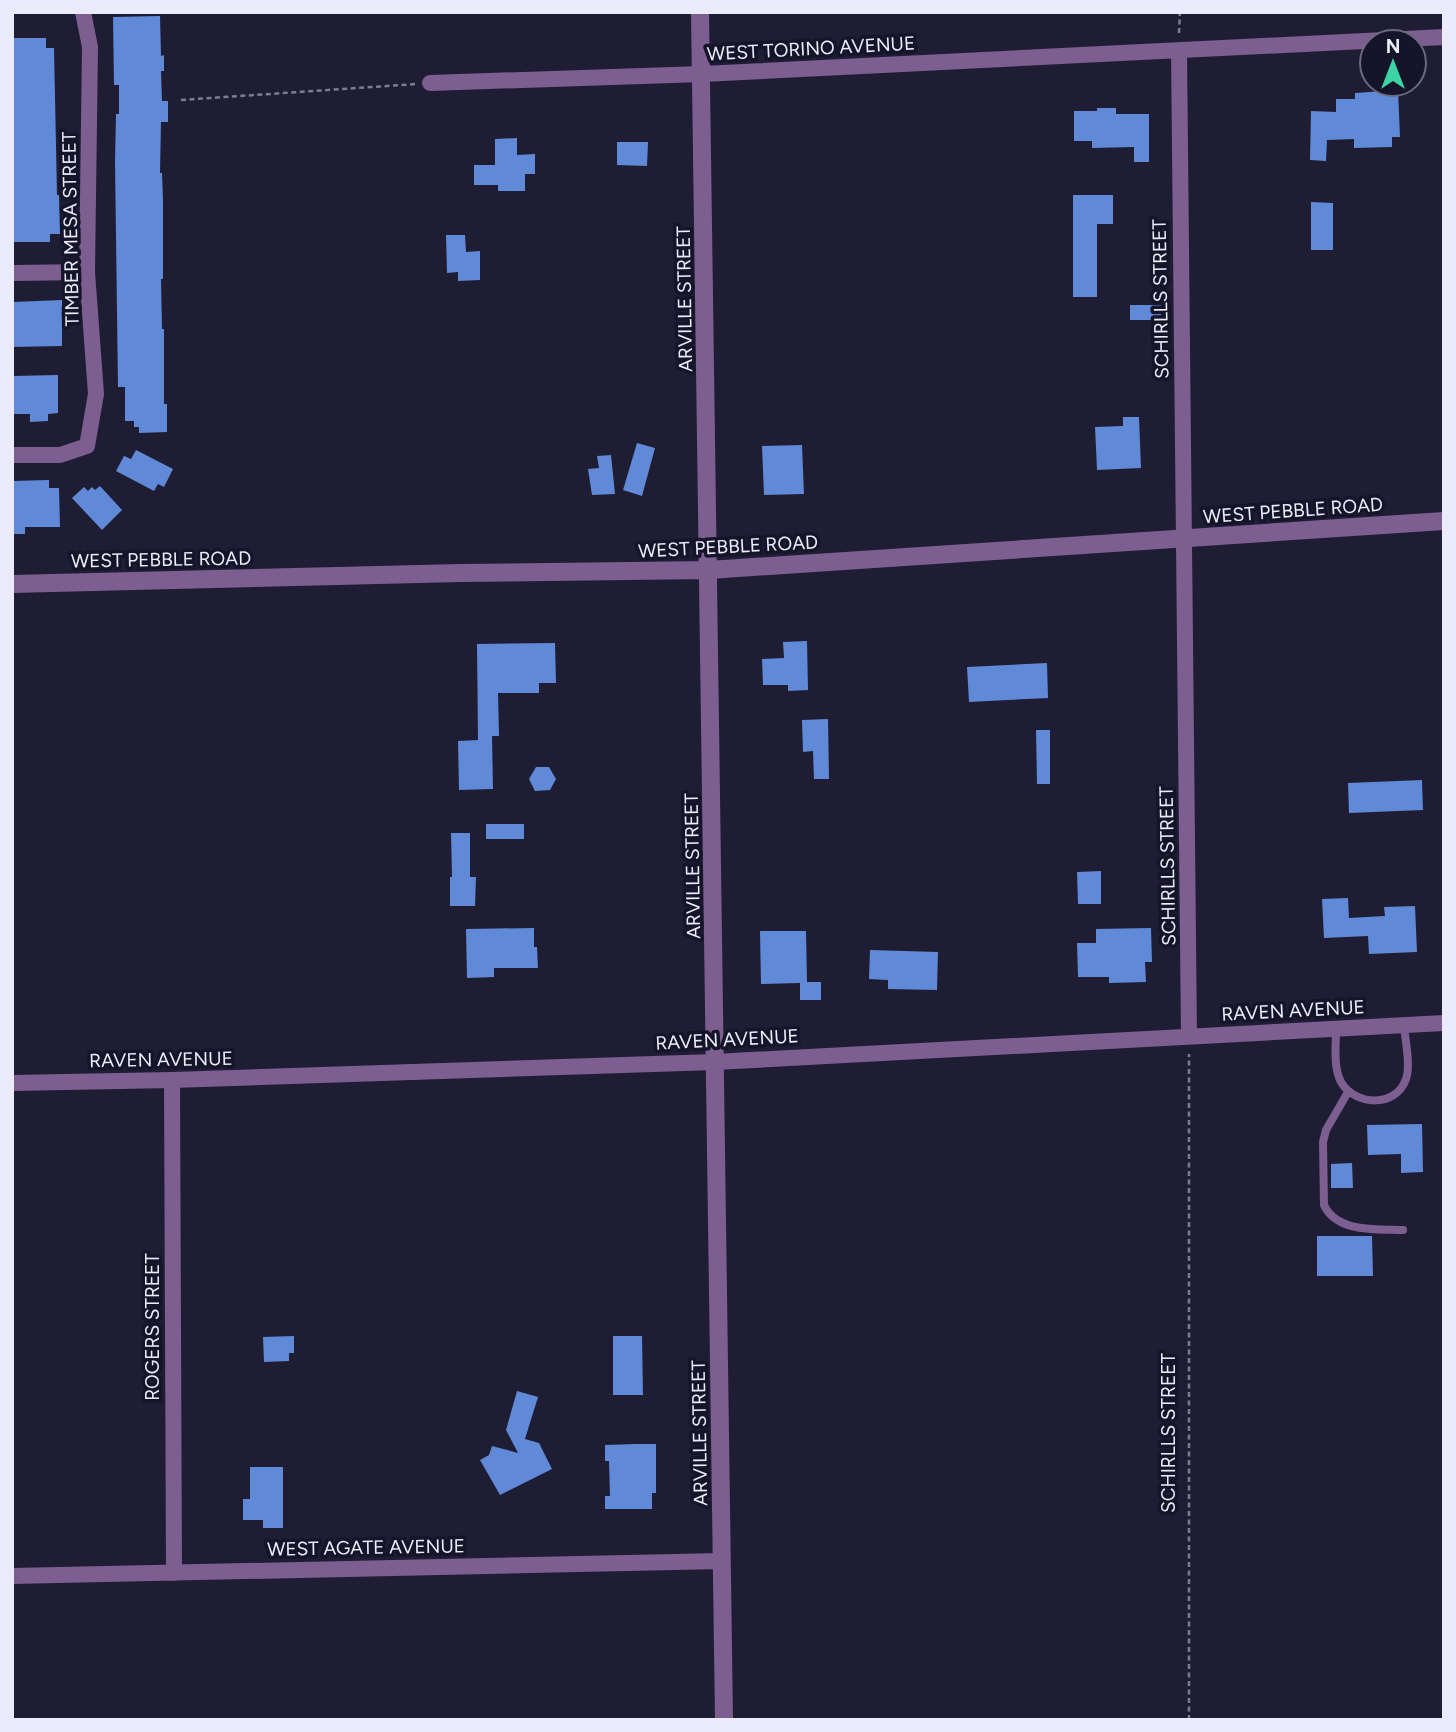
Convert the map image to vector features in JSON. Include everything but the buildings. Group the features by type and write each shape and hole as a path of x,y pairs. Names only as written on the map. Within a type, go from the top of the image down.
{"street":[{"name":"TIMBER MESA STREET","path":"12,455 61,454 87,446 96,394 87,272 90,47 83,12"},
{"name":"ARVILLE STREET","path":"700,12 724,1720"},
{"name":"WEST TORINO AVENUE","path":"430,83 702,74 1444,37"},
{"name":"SCHIRLLS STREET","path":"1179,51 1189,1036"},
{"path":"12,273 87,272"},
{"name":"WEST PEBBLE ROAD","path":"12,584 709,570 1444,521"},
{"name":"RAVEN AVENUE","path":"12,1083 715,1062 1444,1023"},
{"name":"ROGERS STREET","path":"172,1080 174,1573"},
{"name":"WEST AGATE AVENUE","path":"12,1576 722,1561"}],"lane":[{"path":"1336,1028 1338,1074 1341,1082 1348,1092 1359,1098 1379,1101 1393,1096 1401,1089 1406,1079 1408,1069 1404,1025"},
{"path":"1348,1092 1326,1130 1323,1142 1324,1205 1335,1219 1350,1225 1366,1229 1404,1230"}],"path":[{"path":"1179,51 1180,12"},
{"path":"181,100 430,83"},
{"name":"SCHIRLLS STREET","path":"1189,1036 1189,1720"}]}
